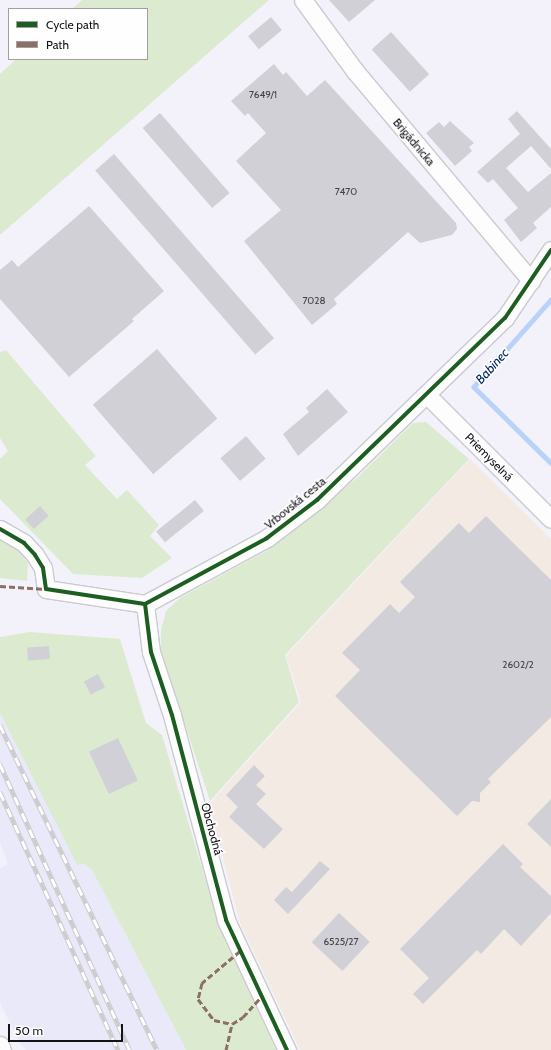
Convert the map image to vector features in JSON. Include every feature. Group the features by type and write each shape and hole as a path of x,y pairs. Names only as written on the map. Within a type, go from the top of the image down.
{"street":[{"name":"Brigádnicka","path":"303,0 354,71 531,281"},
{"name":"Vrbovská cesta","path":"145,604 267,538 323,495 505,318 551,250"},
{"name":"Priemyselná","path":"427,395 551,519"},
{"path":"0,529 24,543 35,555 43,568 46,589 145,604"},
{"name":"Obchodná","path":"145,604 151,652 172,715 226,920 287,1050"},
{"path":"0,1045 2,1050"}],"shaded area":[{"path":"470,459 551,539 551,1050 300,1050 240,923 209,804 301,702 286,656"},
{"path":"0,713 77,865 85,864 92,870 186,1050 26,1050 21,1045 0,1003 0,868 8,864 0,843"}],"green space":[{"path":"82,0 269,0 0,235 0,74 15,60 148,60 148,8 73,8"},
{"path":"6,350 96,456 85,465 117,499 127,490 159,525 150,536 172,558 142,578 73,574 0,499 0,459 8,451 0,438 0,352"},
{"path":"426,422 469,459 285,655 299,702 210,801 161,651 161,630 166,611 180,598 266,551 358,477 413,423"},
{"path":"0,538 14,544 28,563 27,581 0,578"},
{"path":"30,632 120,639 146,723 162,735 221,931 276,1050 186,1050 92,870 85,864 77,865 0,713 0,637"}],"building":[{"path":"329,0 375,0 349,22"},
{"path":"271,17 282,30 259,49 248,36"},
{"path":"391,32 429,74 410,92 372,49"},
{"path":"274,64 283,75 286,72 307,96 325,80 456,223 457,229 452,235 420,243 408,232 334,299 337,304 312,325 244,241 281,210 236,161 266,133 248,113 245,116 231,101"},
{"path":"517,111 551,149 551,169 531,146 506,168 528,192 551,173 551,207 533,223 537,228 521,242 504,220 518,208 493,179 488,183 477,172 520,134 508,119"},
{"path":"160,113 230,193 212,208 143,128"},
{"path":"450,121 474,143 469,147 472,151 455,166 426,133 439,122 444,127"},
{"path":"114,154 274,338 255,355 95,170"},
{"path":"89,206 164,291 132,319 134,321 69,377 0,299 0,270 12,260 18,267"},
{"path":"157,349 217,418 153,474 93,405"},
{"path":"327,389 348,412 298,456 283,434 309,412 306,408"},
{"path":"246,436 266,459 240,481 220,458"},
{"path":"195,500 204,511 165,542 156,531"},
{"path":"40,506 49,516 34,529 25,519"},
{"path":"486,516 551,580 551,717 488,779 491,782 480,793 480,802 472,801 457,816 335,696 360,670 342,653 390,604 399,613 415,597 400,582 459,523 469,533"},
{"path":"49,646 50,659 28,661 27,648"},
{"path":"98,674 105,687 91,695 84,682"},
{"path":"118,738 138,781 109,794 89,752"},
{"path":"254,765 265,776 256,785 266,794 256,804 283,829 264,849 229,817 238,807 226,795"},
{"path":"551,799 551,847 527,824"},
{"path":"503,844 523,864 520,867 551,896 551,913 521,946 504,929 481,954 477,950 423,1004 413,994 429,978 400,949"},
{"path":"320,861 330,869 288,914 274,900 286,887 292,892"},
{"path":"339,913 370,942 342,971 312,942"}],"waterway":[{"name":"Babinec","path":"551,300 474,387 551,463"}],"railway":[{"path":"0,725 157,1050"},
{"path":"0,764 130,1050"},
{"path":"0,792 118,1050"}],"marked path":[{"path":"0,586 46,589"},
{"path":"240,951 202,983 198,999 214,1020 232,1024 243,1017 262,996"},
{"path":"226,1050 232,1024"}],"cycle path":[{"path":"0,529 24,543 35,555 43,568 46,589 145,604 267,538 317,500 505,318 551,250"},
{"path":"145,604 151,652 172,715 226,920 287,1050"}]}
